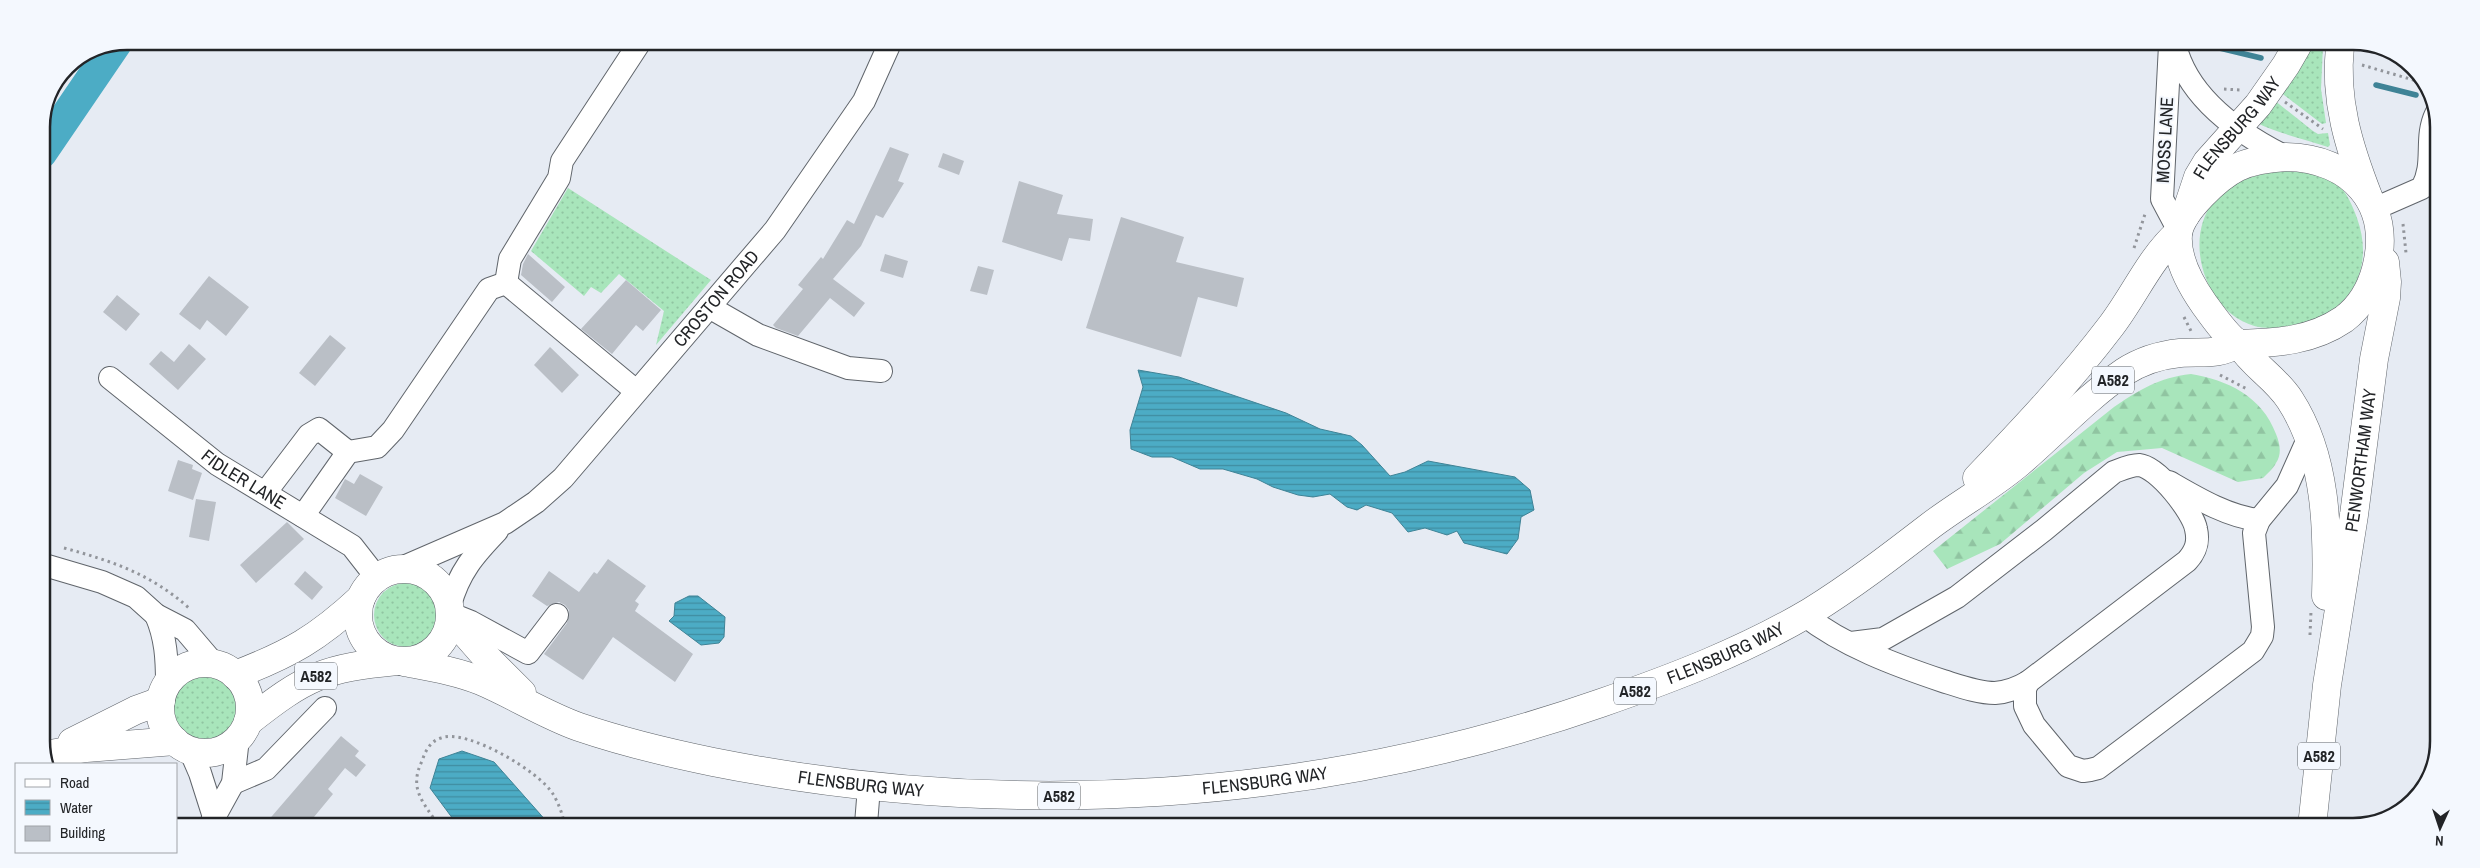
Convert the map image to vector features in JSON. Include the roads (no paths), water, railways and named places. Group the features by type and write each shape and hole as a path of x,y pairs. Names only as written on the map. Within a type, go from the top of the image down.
{"main road":[{"name":"FLENSBURG WAY","path":"1932,524 2038,415 2080,366 2121,312 2162,247 2181,227 2198,177 2207,162 2270,90 2295,50"},
{"path":"2340,50 2339,96 2344,125 2371,203"},
{"name":"A582","path":"2286,157 2326,162 2348,175 2371,203 2382,236 2373,280 2358,305 2345,318 2313,336 2297,340 2238,344 2207,307 2189,278 2182,261 2181,227 2211,187 2238,167 2252,162 2286,157"},
{"name":"PENWORTHAM WAY","path":"2313,818 2327,685 2354,516 2373,368 2386,298 2387,282 2382,236"},
{"name":"FLENSBURG WAY","path":"401,662 454,672 482,682 551,716 608,736 708,761 809,779 869,787 992,795 1111,795 1223,787 1346,770 1462,744 1567,715 1702,666 1741,648 1804,615 1867,575 1932,524 2014,467 2100,391 2128,370 2140,363 2163,356 2194,352 2224,352 2238,344"},
{"name":"PENWORTHAM WAY","path":"2238,344 2248,359 2282,389 2298,414 2320,478 2326,518 2327,555 2324,631 2327,685"},
{"name":"A582","path":"51,754 86,748 182,746 203,753 216,752 228,746 280,697 309,678 350,666 401,662 420,659 440,645 447,634 450,612 442,588 435,580 412,570 379,582 358,611 361,634 374,651 385,658 401,662"},
{"name":"CROSTON ROAD","path":"225,669 276,660 306,643 339,618 379,582"},
{"name":"FLENSBURG WAY","path":"450,612 512,684 551,716"},
{"name":"A582","path":"51,752 164,692 176,674 188,667 201,664 225,669"},
{"path":"225,669 243,684 248,696 250,709 243,730"},
{"path":"164,692 163,723 182,746"}],"street":[{"path":"506,283 510,259 559,178 562,161 635,50"},
{"name":"CROSTON ROAD","path":"379,582 505,523 536,502 563,478 775,230 864,101 887,50"},
{"name":"MOSS LANE","path":"2170,50 2162,198 2181,227"},
{"name":"MOSS LANE","path":"2177,50 2182,64 2195,87 2237,129 2286,157"},
{"path":"2371,203 2422,188 2430,168"},
{"path":"506,283 636,391"},
{"path":"303,516 348,452 378,447 393,430 490,289 506,283"},
{"path":"708,307 758,335 848,368 881,371"},
{"name":"FIDLER LANE","path":"110,378 216,464 352,546 379,582"},
{"path":"265,493 309,435 319,429 348,452"},
{"path":"2028,682 2024,698 2028,714 2062,760 2068,766 2083,771 2098,768 2246,656 2258,644 2262,636 2263,619 2254,533 2259,520 2287,486 2308,439"},
{"path":"1851,643 1883,639 1957,598 2114,472 2139,465 2150,469 2163,479 2216,506 2250,519 2259,520"},
{"path":"1804,615 1828,632 1899,666 1975,690 1994,693 2017,688 2028,682 2192,555 2196,547 2197,538 2193,518 2163,479"},
{"name":"CROSTON ROAD","path":"450,612 456,583 464,569 505,523"},
{"path":"50,566 102,582 136,597 156,616 185,630 225,669"},
{"path":"450,612 528,653 557,615"},
{"path":"156,616 163,631 168,656 164,692"},
{"path":"233,783 266,769 325,708"},
{"path":"213,818 233,783 243,730"},
{"path":"182,746 200,772 212,818"},
{"path":"866,818 869,787"}],"water":[{"path":"1138,370 1179,377 1286,413 1320,429 1351,436 1362,445 1390,476 1405,472 1428,461 1515,477 1530,490 1534,510 1521,517 1518,539 1507,554 1464,543 1457,531 1447,535 1425,528 1408,532 1392,513 1366,505 1357,510 1347,507 1330,494 1313,497 1298,495 1273,487 1257,479 1223,469 1200,469 1172,457 1152,457 1131,449 1130,430 1143,387"},
{"path":"689,596 698,596 725,617 724,637 719,643 701,645 669,621 674,616 675,603"},
{"path":"462,751 494,762 544,818 452,818 430,788 439,759"}],"waterway":[{"path":"2228,50 2261,58"},
{"path":"50,140 110,52"},
{"path":"2376,85 2416,95"}]}
